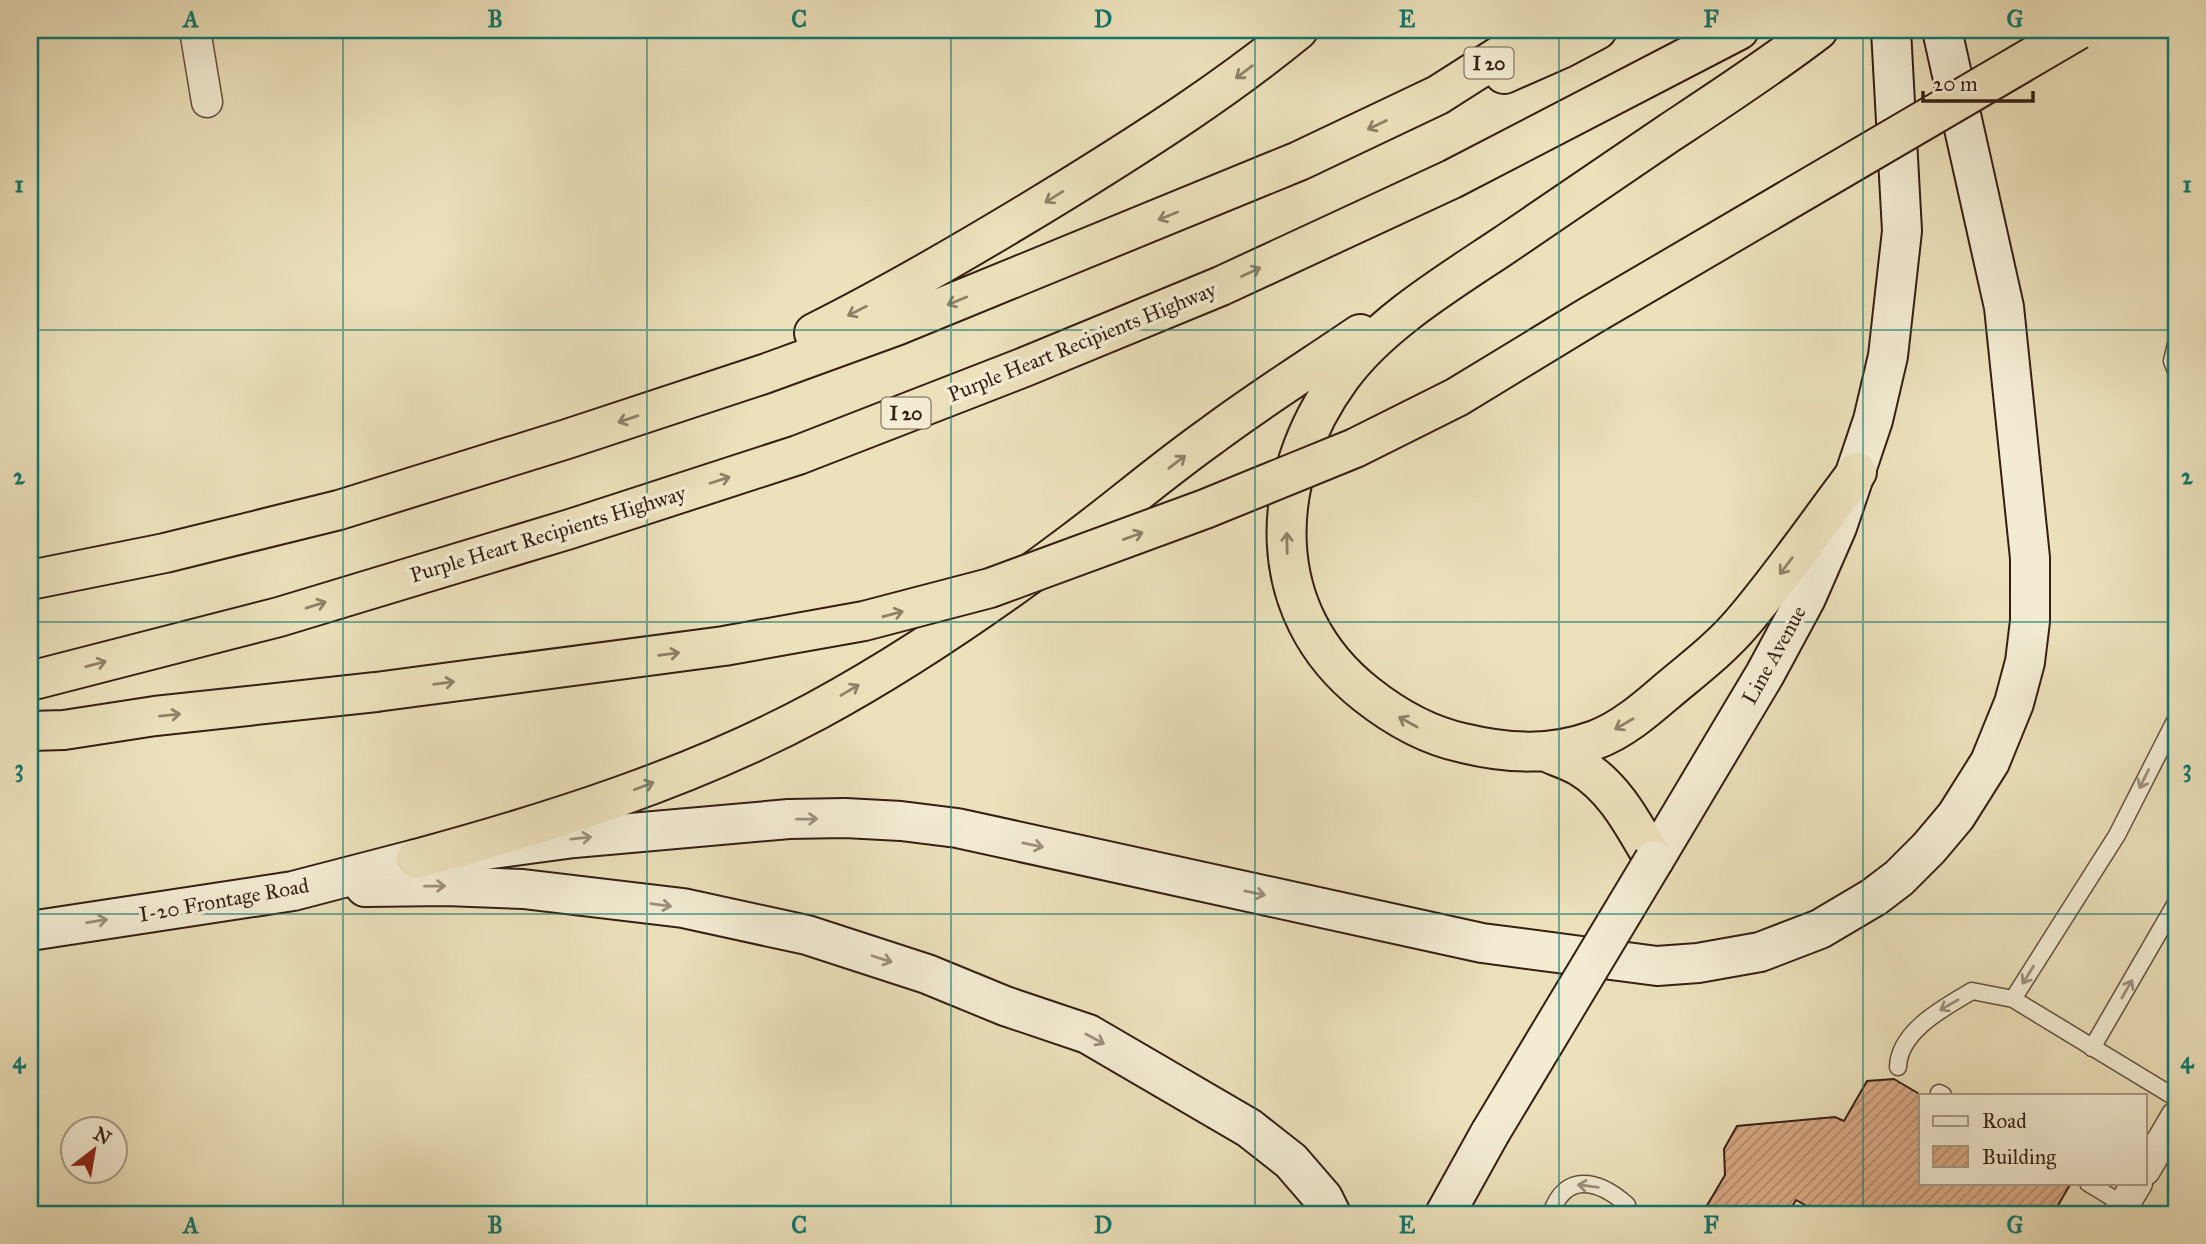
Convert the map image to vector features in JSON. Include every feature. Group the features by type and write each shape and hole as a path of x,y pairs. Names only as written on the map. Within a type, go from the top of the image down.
{"highway":[{"path":"673,404 865,307 985,240 1208,99 1298,30"},
{"name":"I 20","path":"30,580 165,553 339,510 764,374 895,326 1299,162 1438,96 1540,30"},
{"path":"1438,96 1517,70 1597,30"},
{"name":"Purple Heart Recipients Highway","path":"30,681 279,617 798,455 1022,368 1221,285 1452,179 1739,30"},
{"path":"416,859 500,836 621,796 730,753 816,711 986,605 1071,544 1210,436 1360,334 1421,301 1759,73 1818,30"},
{"path":"30,731 64,730 155,716 376,692 724,646 864,621 990,588 1205,509 1355,448 1457,397 2078,30"},
{"path":"1421,301 1362,351 1324,400 1303,449 1287,505 1287,552 1295,597 1316,641 1346,678 1385,709 1415,727 1449,740 1497,752 1544,751 1597,739 1637,716 1741,625 1857,472"},
{"path":"1544,751 1576,764 1592,774 1629,817 1654,860"}],"main road":[{"name":"Line Avenue","path":"1445,1214 1490,1133 1765,674 1806,598 1837,527 1873,420 1888,356 1897,288 1902,231 1891,30"},
{"name":"I-20 Frontage Road","path":"30,931 293,891 416,859 574,838 776,820 878,820 957,828 1482,943 1657,965 1698,963 1760,952 1819,929 1874,897 1899,878 1956,816 1990,762 2014,703 2025,662 2030,621 2030,558 2004,307 1942,30"},
{"path":"293,891 446,886 523,889 683,908 807,935 927,974 1006,1006 1088,1034 1249,1128 1291,1161 1323,1198 1331,1214"}],"street":[{"path":"195,30 207,102"},
{"path":"2146,1168 2176,1118"}],"lane":[{"path":"2176,344 2172,361 2176,370"},
{"path":"2013,999 2117,835 2176,719"},
{"path":"2092,1048 2176,903"},
{"path":"1898,1068 1898,1058 1909,1040 1930,1016 1972,991 2013,999 2176,1098"},
{"path":"1551,1214 1564,1190 1573,1184 1592,1184 1614,1194 1627,1205 1628,1214"},
{"path":"2090,1184 2126,1201"}],"building":[{"path":"1894,1079 1919,1094 1919,1184 2070,1184 2053,1214 1821,1214 1796,1200 1788,1214 1702,1214 1725,1175 1724,1149 1737,1126 1835,1117 1844,1121 1867,1081"}]}
